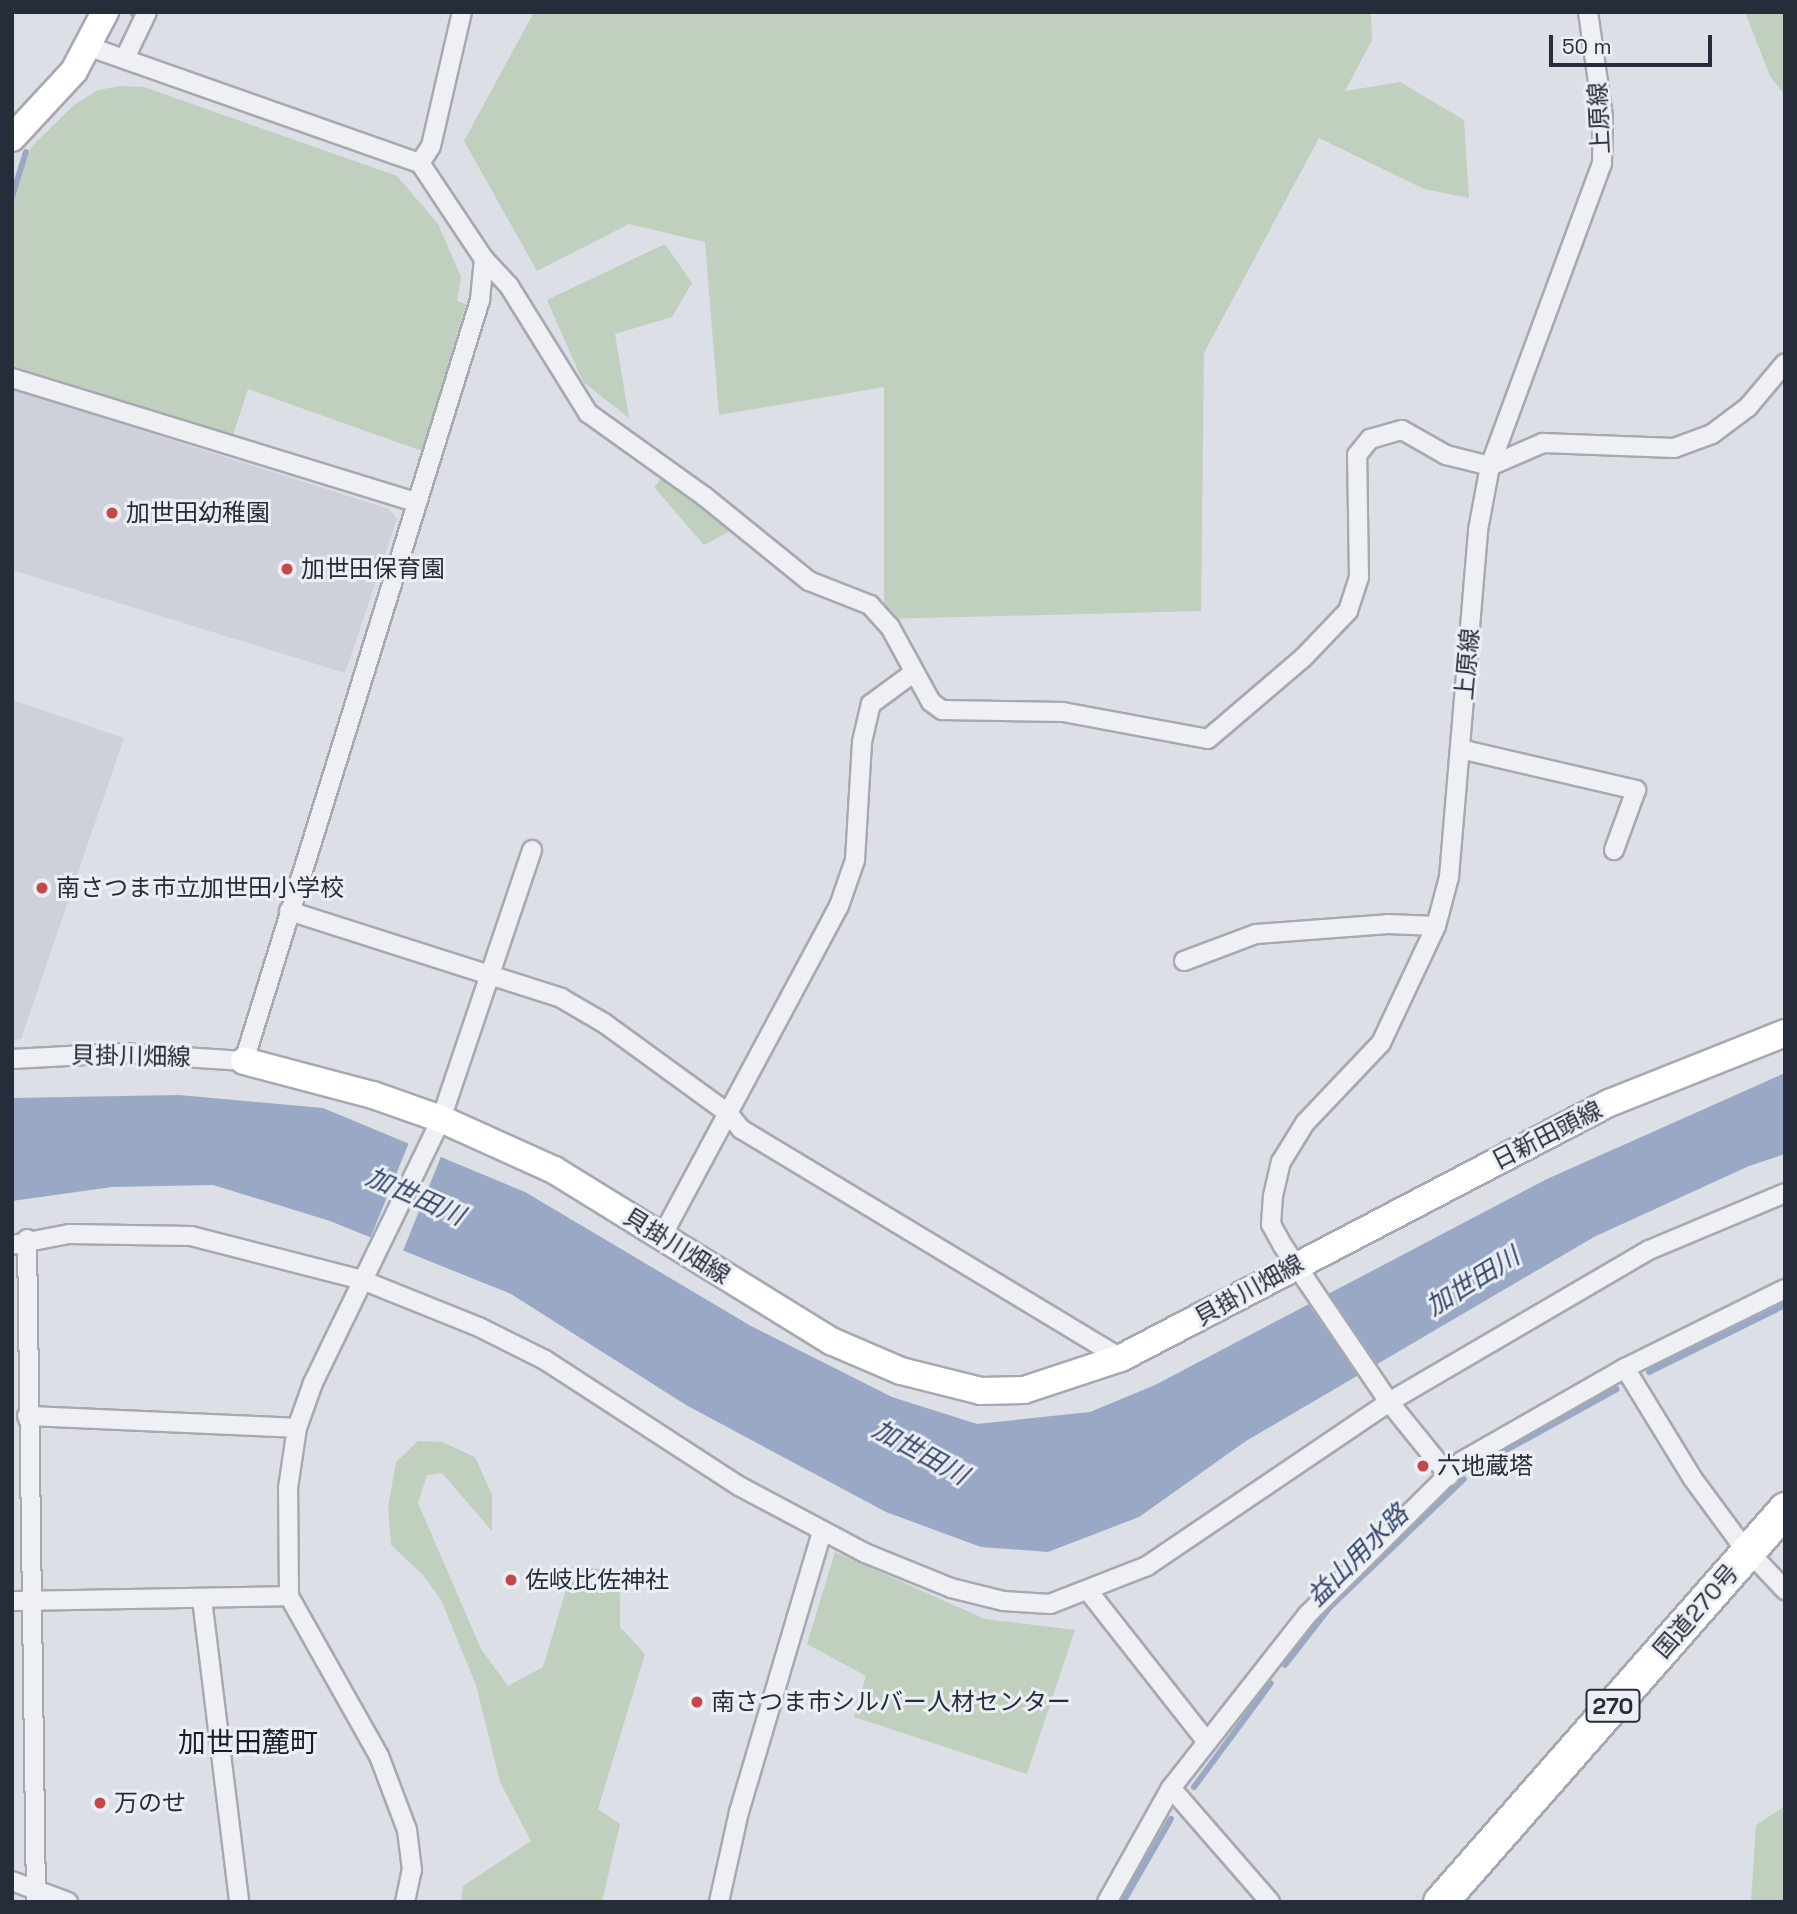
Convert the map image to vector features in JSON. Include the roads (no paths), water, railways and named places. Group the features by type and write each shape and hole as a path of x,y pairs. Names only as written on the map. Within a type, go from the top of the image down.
{"highway":[{"name":"国道270号","path":"1440,1902 1785,1509"}],"street":[{"path":"12,138 74,71 105,12"},
{"path":"125,58 147,12"},
{"path":"420,163 431,146 462,12"},
{"name":"上原線","path":"1449,1476 1385,1397 1305,1263 1271,1224 1281,1162 1305,1123 1381,1043 1436,926 1449,877 1478,530 1490,466 1602,163 1603,117 1588,12"},
{"path":"87,46 420,163 484,260 509,286 588,413 704,496 809,581 870,605 890,627 913,673 942,710 1063,712 1208,739 1303,658 1348,611 1359,577 1357,455 1362,446 1402,430 1446,455 1490,466 1543,443 1674,448 1712,434 1748,407 1785,363"},
{"path":"244,1061 414,502 481,300 484,260"},
{"path":"12,377 414,502"},
{"path":"662,1236 839,906 855,860 862,742 871,704 913,673"},
{"path":"1460,749 1636,790 1615,850"},
{"path":"405,1902 412,1870 407,1830 379,1756 289,1596 288,1488 297,1428 365,1273 439,1126 532,850"},
{"path":"289,911 492,973 561,998 604,1023 728,1113 741,1129 1121,1358"},
{"path":"1184,961 1256,934 1361,925 1436,926"},
{"name":"日新田頭線","path":"1305,1263 1609,1103 1785,1033"},
{"name":"貝掛川畑線","path":"12,1059 123,1053 244,1061 373,1095 439,1126 554,1170 831,1340 941,1383 981,1391 1024,1390 1121,1358 1305,1263"},
{"path":"37,1896 20,1602 27,1416 20,1242 108,1233 191,1236 365,1273 545,1360 739,1486 822,1532 951,1588 1003,1601 1050,1604 1089,1592 1147,1566 1385,1397 1649,1250 1785,1193"},
{"path":"1107,1902 1171,1788 1307,1615 1462,1461 1625,1368 1785,1289"},
{"path":"1625,1368 1693,1479 1785,1590"},
{"path":"27,1416 297,1428"},
{"path":"719,1902 738,1812 822,1532"},
{"path":"1089,1592 1207,1741"},
{"path":"20,1602 289,1596"},
{"path":"202,1599 239,1902"},
{"path":"1171,1788 1270,1902"},
{"path":"12,1881 37,1896 68,1902"}],"water":[{"name":"加世田川","path":"1785,1073 1785,1154 1749,1166 1594,1237 1246,1441 1139,1517 1048,1552 981,1547 886,1512 686,1405 511,1294 330,1221 213,1185 112,1187 12,1201 12,1098 179,1095 323,1108 525,1192 751,1326 892,1397 977,1424 1090,1412 1155,1385 1547,1179"}],"waterway":[{"path":"12,197 26,152"},
{"name":"益山用水路","path":"1649,1372 1785,1305"},
{"name":"益山用水路","path":"1481,1464 1617,1389"},
{"name":"益山用水路","path":"1285,1665 1330,1607 1464,1479"},
{"name":"益山用水路","path":"1194,1787 1271,1683"},
{"name":"益山用水路","path":"1123,1902 1171,1819"}],"place":[{"name":"加世田幼稚園","path":"112,513"},
{"name":"加世田保育園","path":"287,569"},
{"name":"南さつま市立加世田小学校","path":"42,888"},
{"name":"六地蔵塔","path":"1423,1466"},
{"name":"佐岐比佐神社","path":"511,1580"},
{"name":"南さつま市シルバー人材センター","path":"697,1702"},
{"name":"万のせ","path":"100,1803"}],"district":[{"name":"加世田麓町","path":"248,1742"}]}
